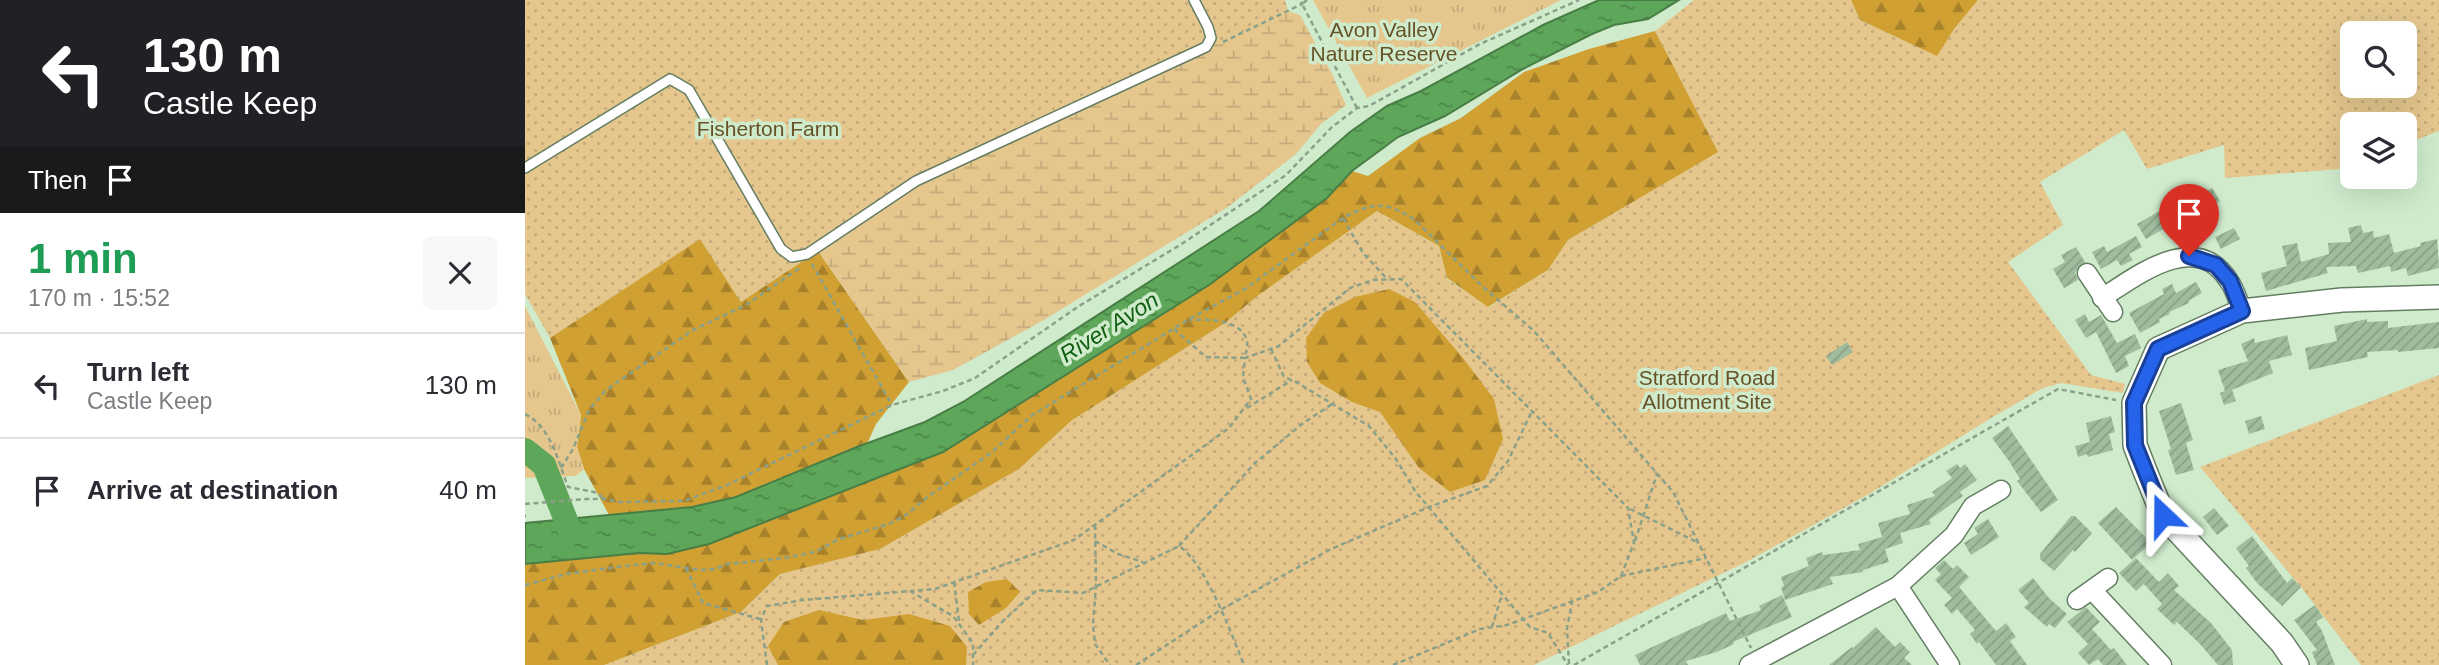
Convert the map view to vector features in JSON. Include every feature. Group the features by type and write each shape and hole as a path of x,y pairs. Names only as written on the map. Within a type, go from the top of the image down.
{"street":[{"path":"2087,273 2108,305 2156,264 2189,256 2216,265 2230,281 2242,311"},
{"path":"2297,665 2282,643 2163,515 2135,445 2134,403 2158,349 2242,311 2342,300 2439,297"},
{"path":"1753,663 1898,586 1954,535 1973,506 2001,490"},
{"path":"2077,600 2108,578"},
{"path":"1898,586 1950,665"},
{"path":"2093,591 2162,665"}],"lane":[{"path":"525,168 670,79 689,90 781,249 792,257 807,254 916,181 1206,47 1211,37 1194,0"}],"path":[{"path":"1214,46 1307,0"},
{"path":"525,504 606,499 619,502 684,501 727,485 892,405 943,391 975,378 1079,306 1180,245 1286,175 1332,127 1357,108 1369,106 1480,44 1579,0"},
{"path":"1301,2 1357,108"},
{"path":"525,584 566,574 653,563 715,569 728,564 784,558 815,552 839,539 889,524 906,516 926,498 991,453 1031,416 1188,320 1245,289 1343,218 1371,205 1382,205 1403,212 1415,220 1482,286 1534,331 1673,492 1753,663"},
{"path":"1343,218 1363,253 1388,280"},
{"path":"561,468 573,449 589,410 606,390 694,330 746,305 810,261 892,405"},
{"path":"1174,329 1206,357 1245,358 1279,346 1350,288 1373,280 1401,279 1628,508 1699,543"},
{"path":"767,665 761,620 767,606 803,600 935,589 1074,540 1229,428 1251,399 1243,377 1248,343 1244,333 1219,319 1188,320"},
{"path":"1271,349 1284,377 1369,426 1396,459 1415,491 1530,627 1548,633 1569,665"},
{"path":"1244,410 1292,380"},
{"path":"1574,665 1583,663 2058,389 2134,403"},
{"path":"973,655 1004,620 1037,590 1083,593 1179,545 1255,463 1302,424 1332,404"},
{"path":"1136,665 1221,609 1331,549 1429,507 1487,486 1508,461 1533,411"},
{"path":"525,414 533,418 546,432 568,487 594,492 606,499"},
{"path":"1621,576 1657,474"},
{"path":"1628,508 1634,543"},
{"path":"1095,525 1095,644 1110,665"},
{"path":"1095,541 1118,554 1144,563"},
{"path":"1179,545 1188,552 1221,609 1244,665"},
{"path":"1393,665 1443,643 1525,619 1598,592 1621,576 1706,558"},
{"path":"686,568 703,603 761,620"},
{"path":"954,582 959,624"},
{"path":"910,591 953,616 973,643 973,665"},
{"path":"1492,627 1503,593"},
{"path":"1569,665 1567,628 1572,602"}],"green space":[{"name":"Fisherton Farm","path":"525,0 1285,0 1288,11 928,178 741,302 700,239 550,338 525,294"},
{"name":"Avon Valley Nature Reserve","path":"1313,0 1561,0 1367,98"},
{"name":"Stratford Road Allotment Site","path":"1694,0 1851,0 1860,20 1936,55 1978,0 2439,0 2439,131 2417,139 2417,112 2340,112 2340,169 2225,178 2224,145 2147,169 2124,130 2040,182 2063,225 2008,262 2091,375 2125,384 2123,393 2061,383 2043,388 1869,494 1748,561 1534,665 604,665 741,612 780,574 880,549 1019,469 1071,421 1225,323 1260,294 1377,211 1439,246 1447,279 1489,307 1548,270 1568,240 1717,152 1655,31"},
{"path":"1851,0 1978,0 1954,29 1937,56 1860,20"},
{"path":"1288,11 1300,15 1346,105 1321,124 1296,154 1228,207 1044,320 953,370 909,382 818,251 928,178"},
{"path":"1655,31 1718,152 1568,240 1548,270 1488,307 1447,278 1439,246 1377,211 1260,294 1225,323 1071,421 1019,469 880,549 780,574 741,612 604,665 525,665 525,564 639,553 667,554 791,512 943,452 1209,285 1327,198 1352,171 1368,176 1420,138 1461,118 1524,72 1589,49"},
{"path":"700,239 741,302 818,251 909,382 876,424 867,444 736,497 692,507 609,515 584,469 577,447 581,415 550,338"},
{"path":"1389,289 1415,302 1494,399 1503,439 1485,480 1450,492 1419,468 1380,412 1352,402 1320,383 1307,362 1306,338 1324,313 1355,297"},
{"path":"525,306 581,415 577,447 584,469 576,476 525,478"},
{"path":"2439,375 2439,665 2361,665 2301,587 2200,467"},
{"path":"1007,579 1020,592 1006,608 979,625 969,614 968,592 986,582"},
{"path":"819,610 863,620 909,614 950,626 967,647 966,665 778,665 768,646 784,622"}],"water":[{"name":"River Avon","path":"1599,0 1679,0 1648,19 1614,25 1592,34 1523,69 1445,116 1398,137 1352,171 1327,198 1209,285 943,452 709,544 667,554 639,553 525,564 525,523 692,507 736,497 925,422 963,402 1259,211 1350,132 1387,106 1421,91 1543,25"}],"building":[{"path":"2212,188 2220,201 2146,239 2137,224 2168,206 2171,210"},
{"path":"2361,225 2363,233 2373,231 2374,238 2389,234 2394,253 2437,239 2439,268 2408,276 2406,268 2391,272 2390,266 2358,273 2356,266 2326,267 2328,273 2266,291 2261,273 2287,266 2282,246 2297,243 2301,262 2329,254 2328,243 2351,242 2348,228"},
{"path":"2234,228 2240,239 2221,249 2215,237"},
{"path":"2136,236 2142,247 2129,254 2133,260 2121,266 2117,260 2101,269 2092,252 2104,246 2107,252"},
{"path":"2076,247 2085,262 2075,272 2078,280 2064,288 2053,269 2065,262 2061,255"},
{"path":"2196,282 2202,293 2140,333 2129,313 2164,294 2162,289 2172,284 2176,293"},
{"path":"2085,314 2089,322 2101,315 2117,343 2135,334 2141,348 2125,356 2129,366 2116,373 2096,332 2086,338 2075,320"},
{"path":"2367,319 2367,322 2388,321 2388,328 2439,322 2439,348 2367,352 2368,357 2309,370 2305,348 2337,341 2334,326"},
{"path":"2287,335 2292,355 2269,361 2273,373 2232,390 2236,401 2224,405 2220,393 2225,391 2218,370 2248,361 2241,344 2254,338 2255,343"},
{"path":"1847,342 1853,352 1832,365 1826,356"},
{"path":"2181,403 2193,440 2186,443 2194,470 2176,475 2159,411"},
{"path":"2111,416 2115,432 2109,434 2113,450 2078,457 2075,446 2090,442 2086,423"},
{"path":"2261,416 2265,429 2249,434 2245,421"},
{"path":"2008,426 2058,500 2041,512 2017,481 2020,479 1992,438"},
{"path":"1957,464 1960,468 1965,464 1977,480 1960,492 1963,496 1929,520 1931,524 1900,533 1903,543 1885,549 1889,562 1863,572 1830,577 1833,584 1785,600 1781,577 1809,566 1806,558 1822,552 1823,555 1860,550 1858,544 1882,537 1878,523 1910,514 1907,505 1935,496 1932,492 1952,478 1946,471"},
{"path":"2116,507 2151,543 2132,560 2098,523"},
{"path":"2214,508 2229,526 2217,535 2203,517"},
{"path":"2071,516 2075,516 2092,533 2054,571 2040,559 2040,554"},
{"path":"1988,519 1999,537 1971,555 1964,543 1978,534 1974,528"},
{"path":"2252,536 2287,583 2292,578 2301,587 2282,606 2257,583 2236,548"},
{"path":"2136,558 2159,582 2168,573 2179,586 2174,590 2211,623 2232,650 2233,665 2218,665 2177,622 2174,625 2157,609 2162,604 2144,584 2136,591 2119,573"},
{"path":"1944,560 1953,569 1957,565 1969,577 1959,587 1996,631 2006,623 2016,637 2010,641 2027,665 1996,665 1970,634 1975,630 1957,609 1952,614 1944,605 1952,598 1935,580 1941,574 1935,568"},
{"path":"2033,578 2049,598 2067,614 2055,628 2049,624 2047,627 2024,607 2029,603 2018,590"},
{"path":"1782,595 1792,617 1733,642 1734,644 1717,652 1686,661 1688,665 1640,665 1635,655 1726,613 1730,621 1761,610 1759,606"},
{"path":"2315,605 2323,617 2316,622 2335,665 2317,665 2312,652 2317,650 2294,620"},
{"path":"2086,607 2100,622 2092,629 2111,650 2114,648 2127,665 2103,665 2098,659 2089,665 2078,653 2088,644 2067,622"},
{"path":"1876,627 1895,647 1900,642 1910,652 1904,658 1912,665 1829,665 1853,648"}],"waterway":[{"path":"525,450 544,465 571,533"}],"route":[{"path":"2163,515 2135,445 2134,403 2158,349 2242,311 2230,281 2216,265 2189,256"}]}
